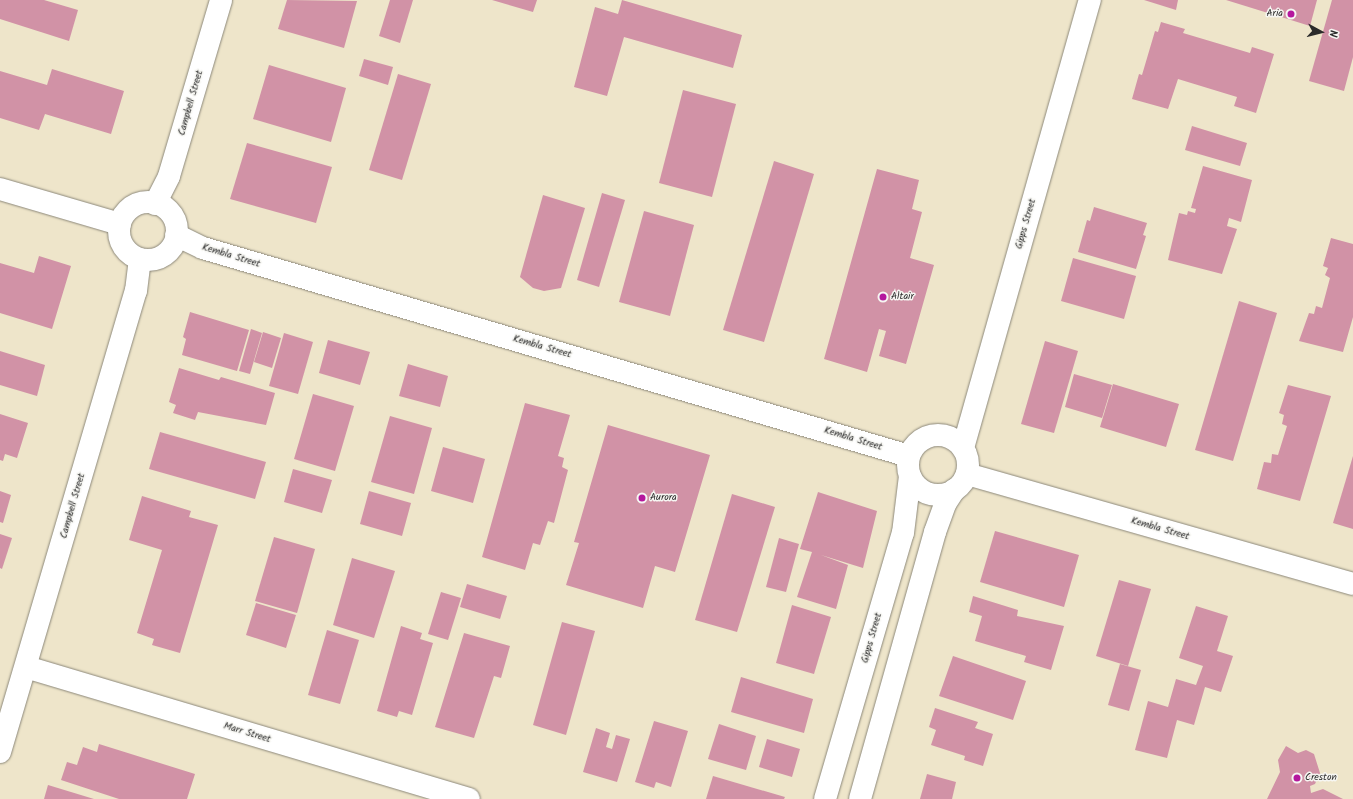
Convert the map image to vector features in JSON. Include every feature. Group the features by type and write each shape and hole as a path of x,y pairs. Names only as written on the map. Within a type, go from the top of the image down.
{"street":[{"name":"Campbell Street","path":"155,204 169,176 221,0"},
{"name":"Gipps Street","path":"963,448 1090,0"},
{"path":"0,189 120,224"},
{"path":"140,204 155,204 168,210 174,218 176,235 174,244 161,257 153,260 140,259 127,252 122,244 120,224 131,208 140,204"},
{"name":"Kembla Street","path":"176,235 203,248 909,466"},
{"name":"Campbell Street","path":"0,752 136,291 140,259"},
{"path":"860,799 935,532 945,504 961,482 968,463 963,448 952,438 931,435 921,439 909,466 921,490 930,494 939,495 961,482"},
{"name":"Gipps Street","path":"825,799 903,533 909,466"},
{"name":"Kembla Street","path":"961,482 1353,584"},
{"name":"Marr Street","path":"26,667 469,799"}],"building":[{"path":"0,0 44,0 78,10 69,41 0,19"},
{"path":"287,0 357,1 344,48 278,29"},
{"path":"390,0 413,0 400,43 379,36"},
{"path":"492,0 537,0 533,12"},
{"path":"622,0 742,35 733,68 624,37 607,96 574,87 595,7 618,14"},
{"path":"1144,0 1178,0 1176,10"},
{"name":"Aria","path":"1226,0 1317,0 1310,26"},
{"path":"1332,0 1353,0 1353,57 1344,91 1309,81"},
{"path":"1161,22 1185,29 1183,33 1250,53 1252,47 1274,54 1256,113 1234,106 1237,97 1178,79 1168,109 1132,99 1139,74 1142,75 1155,31 1158,32"},
{"path":"364,59 393,67 388,85 359,76"},
{"path":"269,65 346,88 331,142 253,119"},
{"path":"52,69 124,91 111,134 45,114 39,130 0,118 0,71 47,85"},
{"path":"398,74 431,84 402,180 369,170"},
{"path":"683,90 736,104 712,197 659,183"},
{"path":"1192,126 1247,143 1240,166 1185,150"},
{"path":"247,143 332,167 316,223 230,199"},
{"path":"774,161 814,174 764,342 723,330"},
{"path":"1203,166 1252,180 1241,222 1229,218 1227,226 1237,229 1222,274 1168,260 1179,213 1187,215 1188,211 1195,213 1196,209 1191,208"},
{"name":"Altair","path":"877,169 919,180 912,209 922,212 910,258 934,265 906,364 879,356 886,331 879,329 867,372 824,359"},
{"path":"602,193 625,200 599,287 577,280"},
{"path":"543,195 585,208 561,288 544,291 533,288 520,277"},
{"path":"1094,207 1147,223 1143,235 1146,236 1136,269 1078,252 1087,220 1090,221"},
{"path":"644,211 694,225 670,316 619,302"},
{"path":"1331,238 1353,244 1353,317 1343,352 1299,341 1309,313 1314,314 1316,306 1322,308 1330,278 1325,275 1328,268 1323,266"},
{"path":"39,256 71,266 52,329 0,313 0,263 34,273"},
{"path":"1073,258 1136,276 1124,319 1061,301"},
{"path":"1239,301 1277,313 1233,461 1195,450"},
{"path":"190,312 249,330 237,371 182,355 186,339 183,337"},
{"path":"251,329 262,333 250,374 239,371"},
{"path":"263,332 281,338 272,368 254,362"},
{"path":"284,333 313,342 298,394 269,386"},
{"path":"328,340 370,352 360,385 319,373"},
{"path":"1045,341 1078,351 1054,433 1021,424"},
{"path":"0,351 45,365 37,396 0,385"},
{"path":"408,364 448,376 440,407 399,396"},
{"path":"179,368 219,380 221,377 275,393 266,425 198,412 195,420 173,413 176,405 169,402"},
{"path":"1074,374 1112,385 1102,418 1065,407"},
{"path":"1113,384 1179,404 1166,447 1100,427"},
{"path":"1288,385 1331,396 1300,501 1257,489 1264,462 1271,463 1272,454 1278,455 1287,426 1282,424 1284,415 1279,413"},
{"path":"313,394 354,406 335,471 294,459"},
{"path":"525,403 570,415 558,456 564,458 562,467 568,470 554,523 548,521 540,545 533,543 525,570 482,557"},
{"path":"0,414 28,423 17,458 5,454 3,461 0,460"},
{"path":"390,416 432,428 414,494 371,482"},
{"name":"Aurora","path":"608,425 710,455 675,572 655,566 643,608 566,585 579,543 574,542"},
{"path":"160,432 266,462 255,499 149,469"},
{"path":"443,447 485,459 473,503 431,491"},
{"path":"1353,456 1353,529 1333,523"},
{"path":"293,469 332,480 322,513 284,502"},
{"path":"0,491 11,495 3,523 0,522"},
{"path":"369,491 411,503 402,536 360,524"},
{"path":"818,492 877,511 863,568 821,555 848,565 836,609 797,597 812,552 800,549"},
{"path":"732,494 775,507 737,632 695,620"},
{"path":"142,496 191,511 189,517 218,525 180,653 152,645 154,639 137,633 162,550 129,540"},
{"path":"995,531 1079,555 1064,607 980,582"},
{"path":"0,534 12,538 2,569 0,568"},
{"path":"274,537 315,549 297,613 255,601"},
{"path":"779,538 799,544 786,592 766,587"},
{"path":"352,558 395,571 374,638 333,625"},
{"path":"1119,580 1151,589 1128,666 1096,656"},
{"path":"467,584 507,596 500,619 460,607"},
{"path":"441,592 461,598 448,640 428,634"},
{"path":"973,596 1018,610 1017,616 1064,626 1051,670 1024,662 1026,656 975,641 982,616 969,612"},
{"path":"256,603 296,615 286,648 246,635"},
{"path":"792,605 831,617 814,674 776,663"},
{"path":"1196,606 1228,616 1217,651 1233,656 1221,692 1205,687 1194,725 1177,720 1167,758 1135,750 1148,701 1168,707 1176,679 1196,685 1203,666 1179,658"},
{"path":"562,622 595,631 566,735 533,725"},
{"path":"401,626 422,633 420,639 433,643 412,715 399,711 397,717 377,711"},
{"path":"327,630 359,640 340,704 308,695"},
{"path":"464,633 510,646 501,678 494,676 474,738 435,727"},
{"path":"953,656 1026,681 1013,720 939,696"},
{"path":"1120,664 1141,670 1129,711 1108,705"},
{"path":"741,677 813,699 804,733 731,712"},
{"path":"935,708 978,722 975,728 993,734 983,766 964,760 965,756 931,745 936,730 929,727"},
{"path":"654,721 688,731 671,787 656,782 654,788 635,782"},
{"path":"719,724 756,736 746,770 708,759"},
{"path":"596,728 610,733 606,747 612,749 616,735 630,739 617,782 583,772"},
{"path":"767,739 800,749 792,777 759,767"},
{"path":"99,744 195,774 187,799 119,799 61,780 67,762 77,765 83,747 97,752"},
{"name":"Creston","path":"1286,746 1298,753 1306,750 1314,754 1320,773 1315,784 1310,786 1311,793 1323,789 1343,799 1267,799 1280,772 1278,760"},
{"path":"927,774 956,782 952,799 920,799"},
{"path":"713,776 785,797 784,799 706,799"},
{"path":"48,785 94,799 44,799"}],"place":[{"name":"Aria","path":"1291,14"},
{"name":"Altair","path":"883,297"},
{"name":"Aurora","path":"642,498"},
{"name":"Creston","path":"1297,778"}]}
